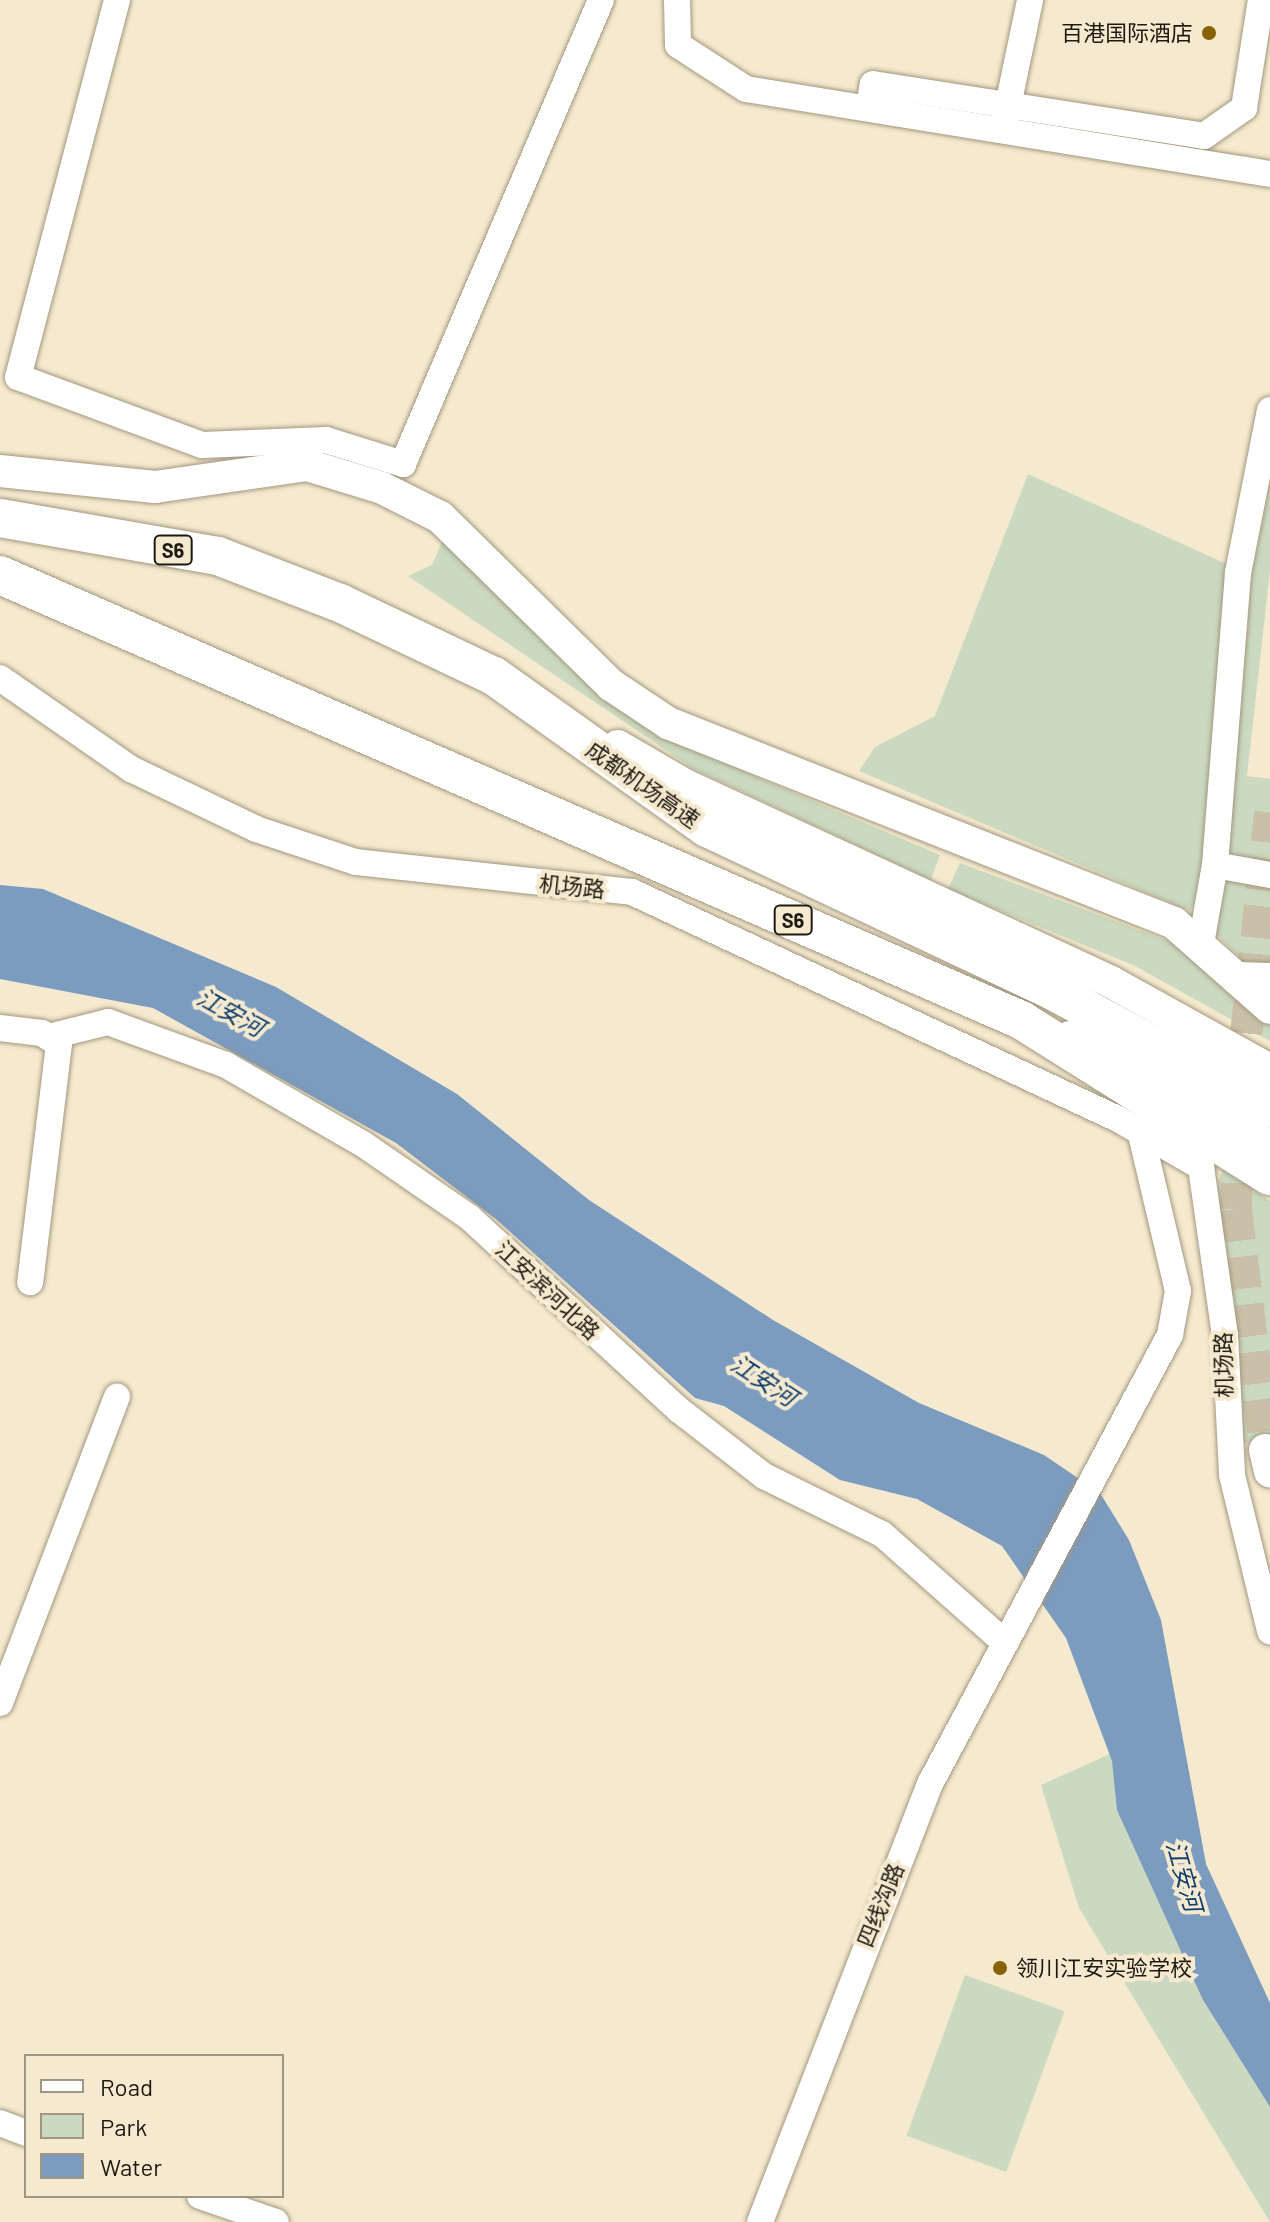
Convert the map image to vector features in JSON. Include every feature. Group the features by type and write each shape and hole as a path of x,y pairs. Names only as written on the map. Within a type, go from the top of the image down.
{"highway":[{"name":"成都机场高速","path":"0,518 95,540 218,556 273,574 494,676 707,828 1053,991 1270,1108"},
{"name":"S6","path":"0,575 1021,1020 1270,1176"}],"main road":[{"path":"0,471 26,479 155,487 307,465 382,488 440,517 611,685 668,723 1174,923 1238,975 1270,1008"},
{"path":"494,676 685,785 1270,1063"},
{"path":"1021,1020 1150,1072 1270,1146"},
{"path":"1227,1043 1270,1070"}],"street":[{"path":"117,0 18,377 202,445 326,440 403,464 601,0"},
{"path":"677,0 678,45 746,89 1270,174"},
{"path":"869,108 873,84 1204,136 1244,108 1261,0"},
{"path":"1003,132 1020,1"},
{"path":"1201,944 1215,865 1238,573 1270,410"},
{"name":"机场路","path":"0,678 131,769 256,829 356,862 632,892 1140,1130 1201,1167 1225,1335 1232,1475 1270,1631"},
{"path":"1215,865 1270,875"},
{"path":"1238,975 1270,976"},
{"name":"江安滨河北路","path":"48,1037 108,1022 226,1065 363,1144 469,1217 703,1429 764,1476 882,1534 1005,1643"},
{"path":"0,1028 48,1037 59,1044 30,1282"},
{"name":"四线沟路","path":"760,2222 886,1889 1005,1643 1170,1335 1178,1291 1140,1130"},
{"path":"0,1703 117,1397"},
{"path":"0,2123 24,2132"},
{"path":"206,2198 276,2222"}],"green space":[{"path":"1028,474 1231,566 1199,895 1190,911 859,771 875,747 935,716"},
{"path":"1270,483 1270,570 1247,776 1270,779 1270,870 1227,859 1252,573"},
{"path":"445,535 677,743 940,855 931,880 694,769 408,576 432,565"},
{"path":"960,863 1184,947 1270,1019 1270,1041 1135,966 948,889"},
{"path":"1227,879 1270,880 1270,970 1242,959 1213,931"},
{"path":"1223,1168 1270,1201 1270,1440 1241,1444 1216,1190"},
{"path":"1110,1754 1203,2000 1270,2107 1270,2222 1079,1908 1041,1785"},
{"path":"965,1975 1065,2011 1006,2172 907,2136"}],"water":[{"name":"江安河","path":"0,885 43,889 276,987 457,1094 589,1200 773,1320 919,1403 1044,1455 1100,1493 1129,1540 1161,1620 1206,1864 1270,2003 1270,2107 1203,2000 1117,1810 1112,1761 1066,1638 1002,1546 917,1499 840,1480 724,1406 695,1398 497,1220 396,1143 153,1008 0,979"}],"tunnel":[{"path":"1241,1081 1270,813"},
{"path":"1237,1135 1236,1209 1265,1450"}],"place":[{"name":"百港国际酒店","path":"1209,33"},
{"name":"领川江安实验学校","path":"1000,1968"}]}
